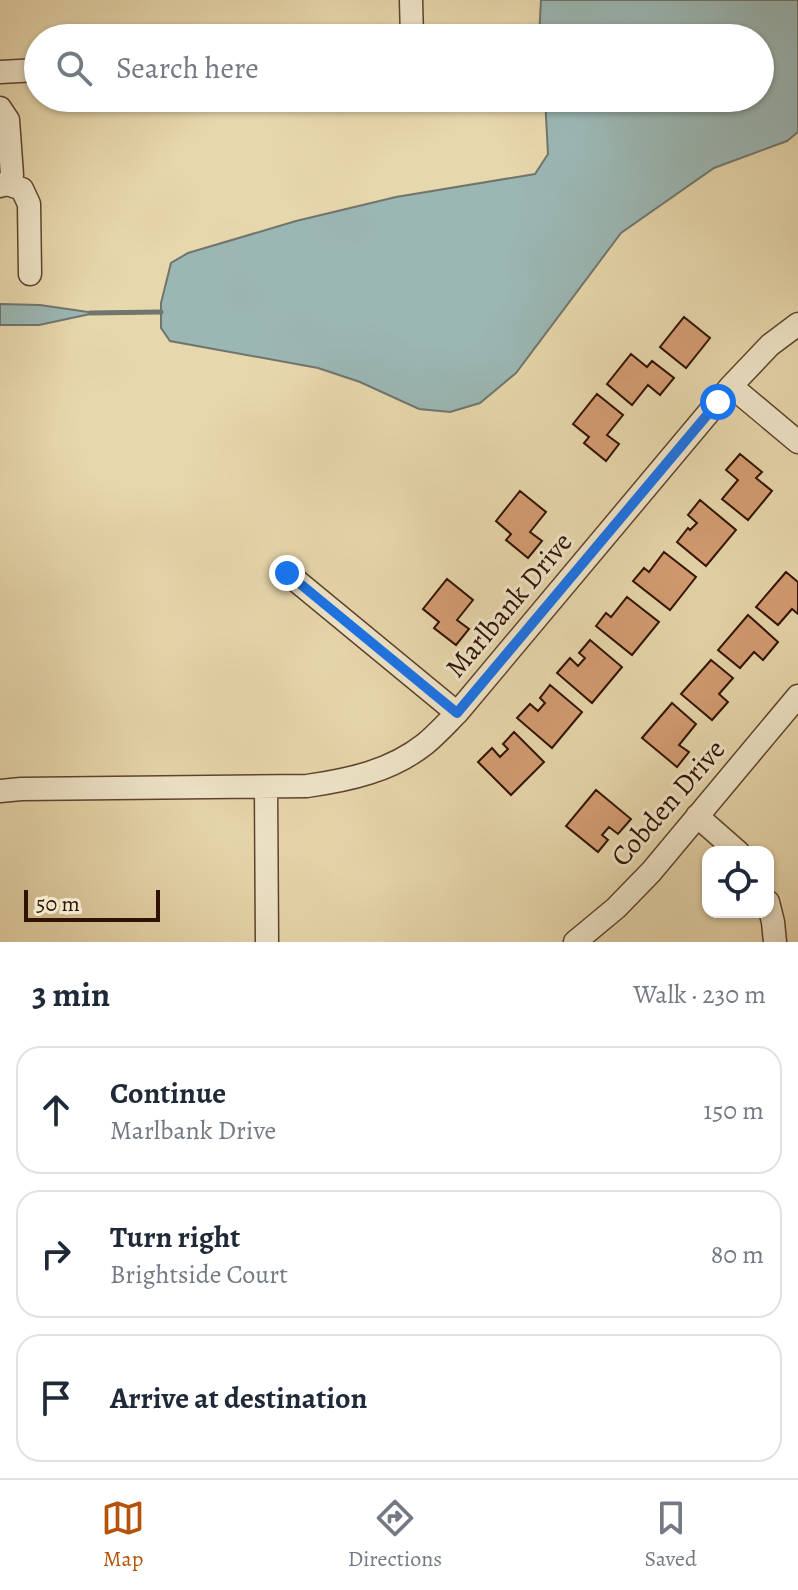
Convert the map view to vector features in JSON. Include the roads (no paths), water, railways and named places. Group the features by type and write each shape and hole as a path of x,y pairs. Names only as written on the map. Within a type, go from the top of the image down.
{"street":[{"path":"411,0 412,24"},
{"path":"0,72 24,71"},
{"path":"0,108 8,120 12,175 4,185 22,189 29,204 30,274"},
{"name":"Marlbank Drive","path":"0,791 307,786 369,773 398,761 425,744 457,713 731,386 770,345 798,324"},
{"path":"731,386 798,442"},
{"path":"287,573 457,713"},
{"name":"Cobden Drive","path":"575,942 608,915 651,872 798,696"},
{"path":"266,787 267,942"},
{"path":"697,816 731,846"},
{"path":"772,918 775,942"}],"water":[{"path":"541,0 798,0 798,132 787,141 714,168 621,233 516,373 480,403 450,412 419,409 360,382 318,368 170,341 161,328 161,303 171,263 188,253 296,221 396,197 535,174 548,154 546,112 774,112 774,24 540,24"},
{"path":"0,304 40,305 95,313 39,325 0,325"}],"waterway":[{"path":"90,313 161,312"}]}
